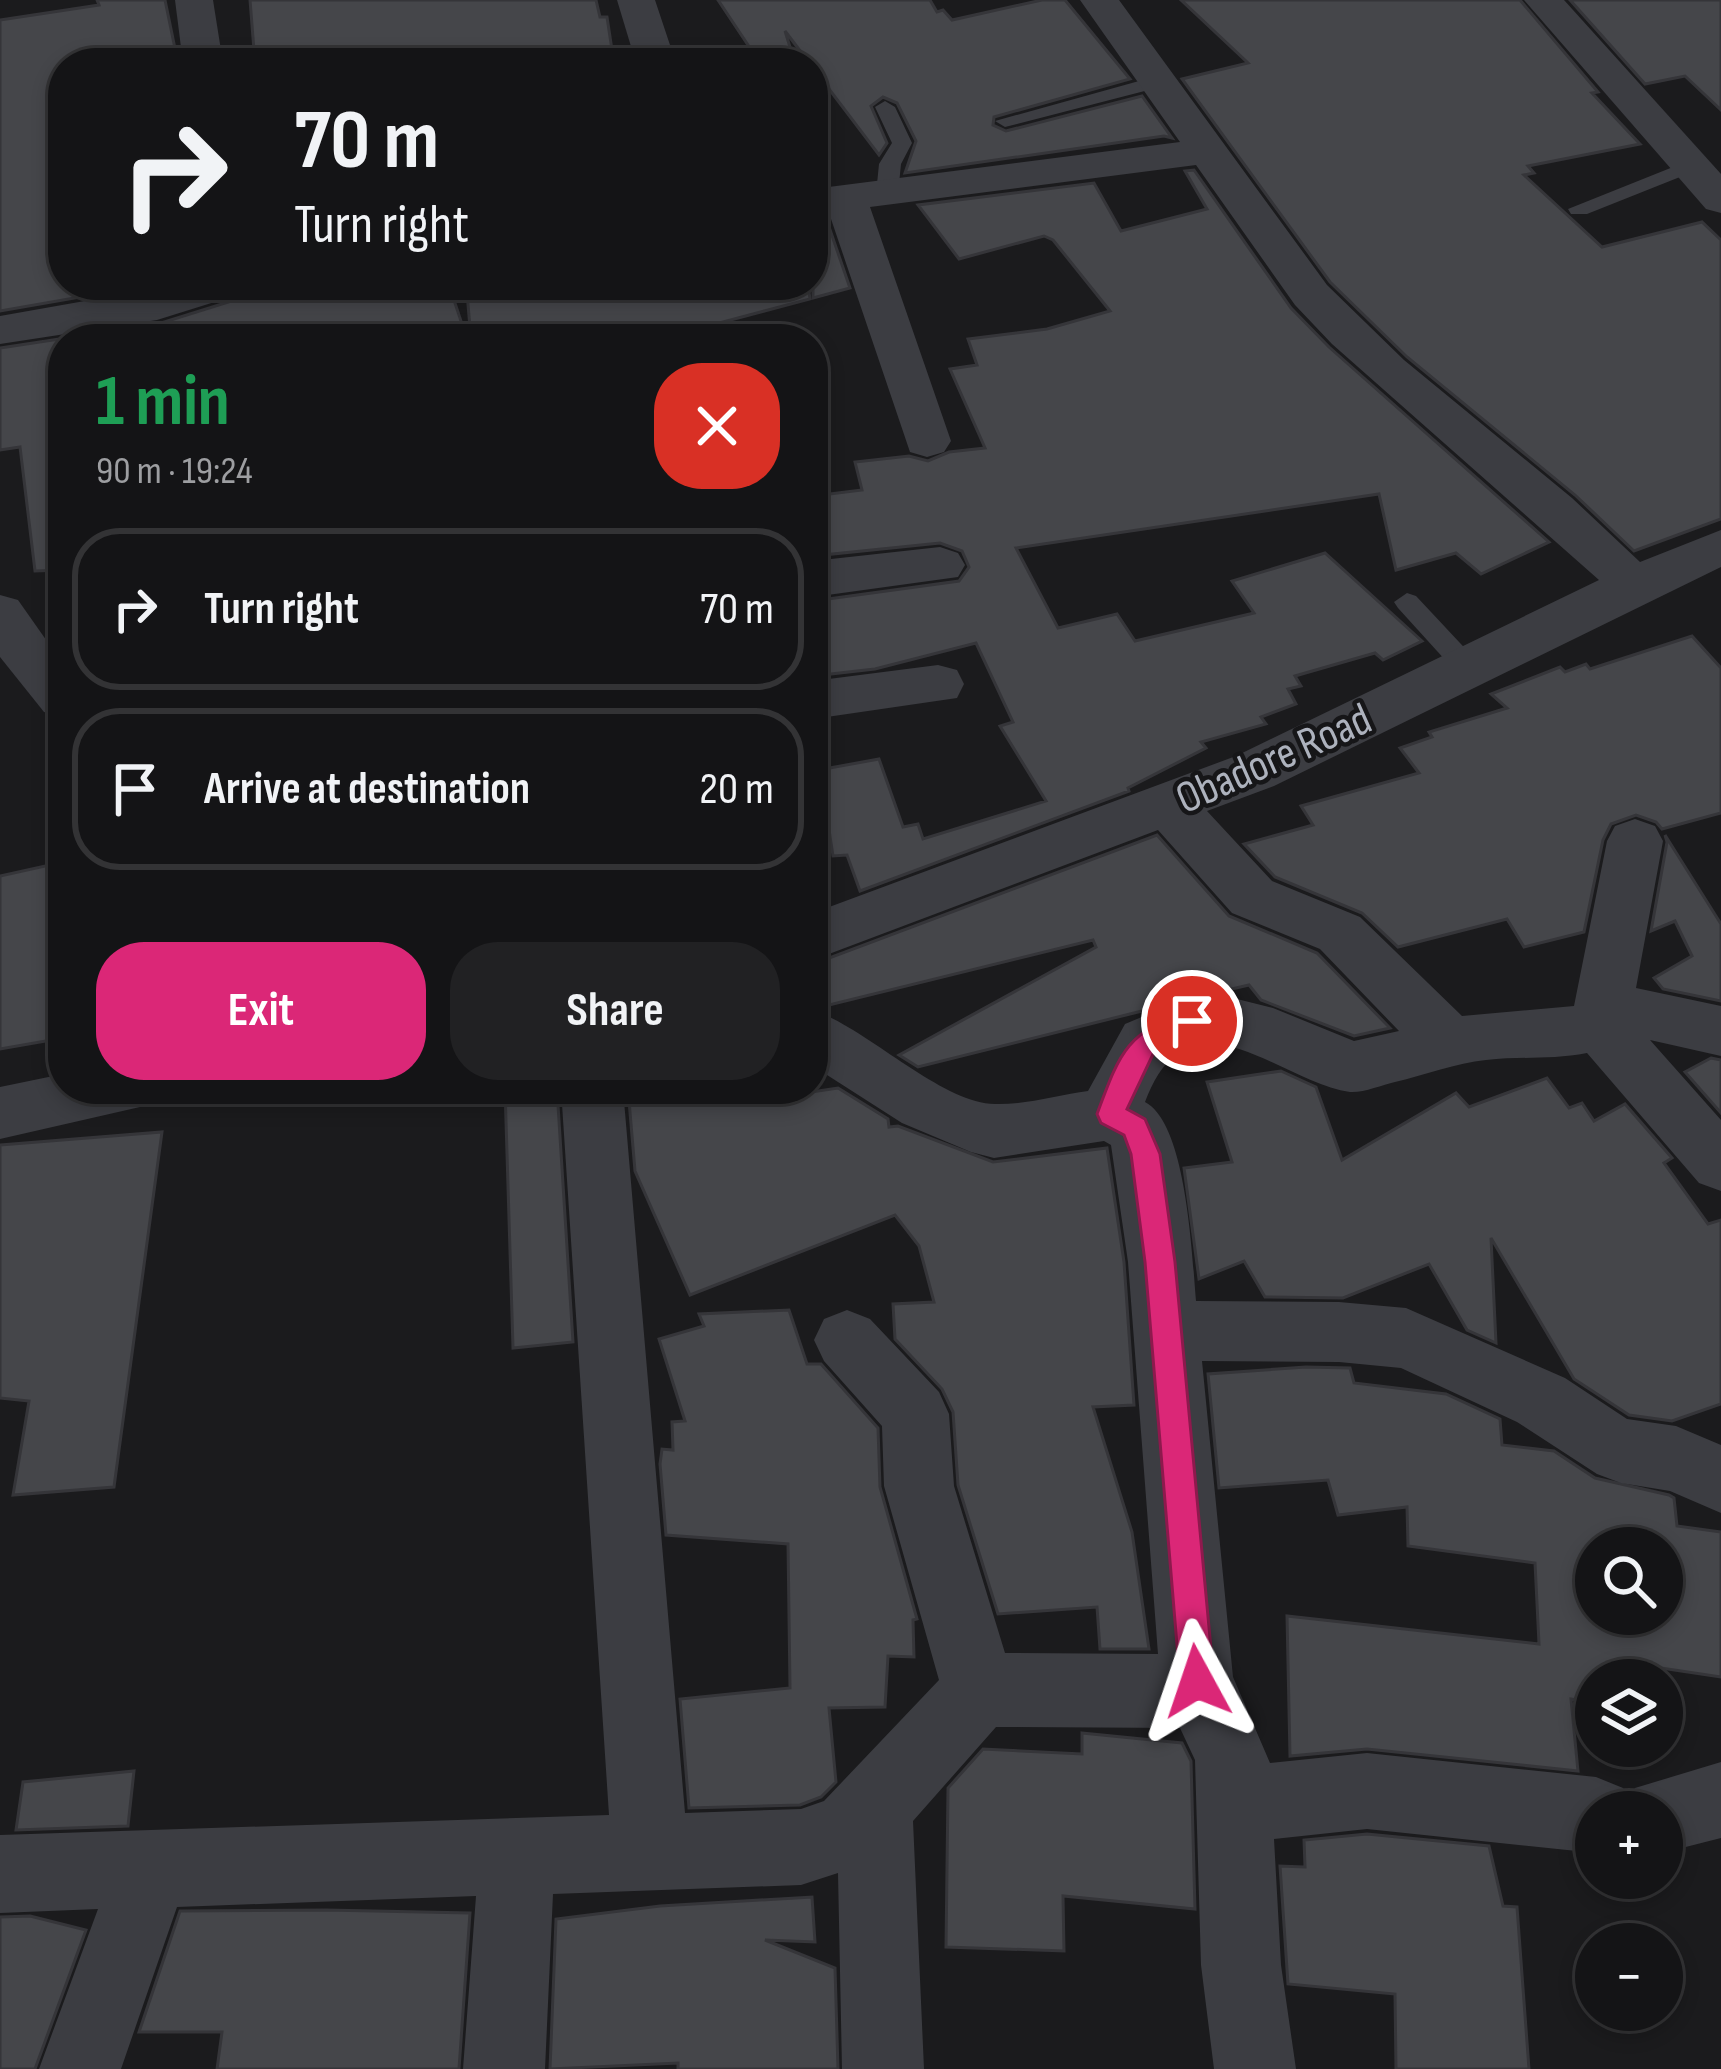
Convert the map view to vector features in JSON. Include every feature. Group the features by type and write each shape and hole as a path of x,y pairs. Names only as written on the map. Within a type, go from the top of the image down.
{"street":[{"path":"194,0 201,48"},
{"path":"636,0 651,48"},
{"path":"1099,0 1311,295 1346,334 1583,530 1634,584"},
{"path":"1543,0 1721,200"},
{"path":"927,441 849,198 1205,151"},
{"path":"0,330 175,300"},
{"name":"Obadore Road","path":"828,931 1255,771 1634,584 1721,548"},
{"path":"828,577 940,565"},
{"path":"0,613 29,662 48,682"},
{"path":"828,698 938,684"},
{"path":"1168,805 1252,897 1340,933 1450,1043"},
{"path":"1635,841 1602,1016 1721,1164"},
{"path":"1111,1114 1126,1072 1146,1042 1192,1021 1229,1022 1273,1033 1352,1066 1486,1035 1550,1036 1602,1016 1721,1031"},
{"path":"828,1044 949,1118 976,1128 994,1131 1111,1114 1136,1127 1146,1154 1201,1691 1232,1758 1241,1965 1255,2069"},
{"path":"0,1113 48,1103"},
{"path":"593,1104 650,1850"},
{"path":"1166,1331 1340,1332 1406,1338 1541,1400 1600,1442 1676,1459 1721,1480"},
{"path":"847,1340 915,1414 919,1486 979,1690"},
{"path":"0,1874 801,1847 848,1831 979,1690 1201,1691"},
{"path":"1234,1805 1367,1791 1575,1812"},
{"path":"1683,1810 1721,1800"},
{"path":"874,1807 883,2069"},
{"path":"504,2069 517,1853"},
{"path":"80,2069 152,1867"}],"lane":[{"path":"1004,121 1156,82"},
{"path":"849,198 885,183 902,143 885,106"},
{"path":"1579,209 1688,167"},
{"path":"1407,602 1466,666"}],"building":[{"path":"97,0 165,0 175,48 48,48 48,300 63,300 0,311 0,20 99,5"},
{"path":"250,0 596,0 600,17 607,17 612,48 254,48"},
{"path":"718,0 930,0 937,12 943,10 952,20 1042,0 1065,0 1130,79 994,117 993,125 1006,131 1142,96 1172,138 905,173 916,141 897,103 883,97 871,106 887,143 879,155 828,88 828,48 798,48 785,31 790,48 750,48"},
{"path":"1181,0 1520,0 1598,92 1592,93 1640,144 1528,166 1534,173 1524,175 1602,247 1702,222 1721,240 1721,519 1634,551 1575,495 1407,357 1330,282 1182,79 1248,63"},
{"path":"1570,0 1721,0 1721,110 1685,76 1645,84"},
{"path":"1194,170 1291,308 1329,347 1549,542 1481,574 1456,553 1396,570 1379,494 1016,548 1058,628 1117,614 1135,641 1254,613 1232,581 1325,553 1422,641 1383,660 1375,653 1295,676 1301,686 1288,689 1296,704 1261,717 1266,724 1201,742 1206,748 1129,791 860,891 847,855 833,856 828,768 879,759 903,827 918,824 923,839 1046,801 1000,726 1013,722 976,643 875,669 828,674 828,599 959,581 969,567 962,551 940,543 828,554 828,494 862,490 855,462 909,456 928,461 949,452 985,448 950,369 977,365 968,339 1047,329 1110,311 1053,240 1044,236 959,259 918,205 1094,183 1121,231 1207,209 1185,171"},
{"path":"828,224 850,288 828,294"},
{"path":"235,300 454,300 462,324 158,324"},
{"path":"468,300 806,300 715,324 470,324"},
{"path":"48,341 48,571 35,571 20,447 0,450 0,348"},
{"path":"1692,636 1721,668 1721,813 1662,829 1636,815 1611,824 1603,840 1584,932 1524,947 1507,919 1398,947 1362,913 1275,877 1244,844 1313,825 1301,806 1419,773 1400,748 1432,737 1429,732 1507,708 1491,694 1560,667 1565,672 1586,664 1590,669"},
{"path":"1157,835 1229,916 1317,953 1390,1028 1354,1036 1261,1000 1249,985 1190,992 1146,1010 918,1067 899,1055 1096,947 1093,940 828,1005 828,958"},
{"path":"1665,835 1721,924 1721,1001 1663,989 1654,978 1692,956 1675,921 1651,931"},
{"path":"48,865 48,1041 0,1049 0,876"},
{"path":"1711,1058 1721,1060 1721,1113 1685,1072"},
{"path":"1281,1071 1316,1087 1342,1160 1456,1093 1469,1107 1547,1078 1569,1108 1582,1103 1594,1121 1625,1104 1672,1158 1664,1163 1708,1224 1721,1220 1721,1404 1672,1421 1629,1415 1574,1379 1491,1238 1496,1343 1467,1330 1429,1264 1343,1298 1265,1297 1244,1261 1199,1279 1184,1168 1232,1162 1207,1082"},
{"path":"838,1088 888,1119 889,1127 898,1126 993,1162 1107,1148 1124,1262 1134,1405 1093,1407 1132,1532 1149,1649 1100,1649 1097,1607 998,1614 958,1485 953,1412 942,1389 895,1339 893,1304 934,1302 919,1246 895,1215 690,1295 635,1171 629,1104 828,1104 828,1089"},
{"path":"505,1104 558,1104 573,1342 513,1348"},
{"path":"162,1132 114,1487 13,1495 29,1401 0,1398 0,1145"},
{"path":"789,1310 807,1364 821,1364 878,1428 880,1487 917,1619 913,1620 914,1657 888,1656 885,1707 829,1708 836,1782 821,1797 800,1805 689,1808 680,1699 790,1688 788,1544 666,1535 662,1449 673,1450 672,1422 685,1421 659,1339 704,1326 699,1314"},
{"path":"1350,1368 1354,1383 1446,1394 1500,1419 1502,1445 1554,1451 1595,1478 1669,1495 1674,1498 1677,1526 1721,1532 1721,1677 1683,1671 1683,1659 1575,1659 1575,1700 1571,1699 1578,1771 1367,1749 1290,1756 1287,1616 1539,1644 1535,1563 1408,1546 1407,1507 1338,1515 1328,1480 1219,1488 1208,1374"},
{"path":"1082,1733 1182,1743 1191,1761 1195,1909 1063,1896 1064,1951 946,1947 948,1788 983,1749 1082,1754"},
{"path":"134,1771 128,1826 16,1830 23,1782"},
{"path":"1367,1834 1489,1846 1503,1906 1517,1907 1529,2069 1396,2069 1395,1994 1288,1984 1280,1866 1305,1867 1304,1840"},
{"path":"812,1897 815,1942 765,1940 835,1968 838,2069 678,2069 678,2063 550,2069 556,1919 660,1906"},
{"path":"180,1911 470,1913 459,2069 217,2069 222,2032 139,2032"},
{"path":"30,1916 86,1930 35,2069 0,2069 0,1917"}],"route":[{"path":"1192,1021 1146,1042 1126,1072 1111,1114 1136,1127 1146,1154 1197,1681"}]}
